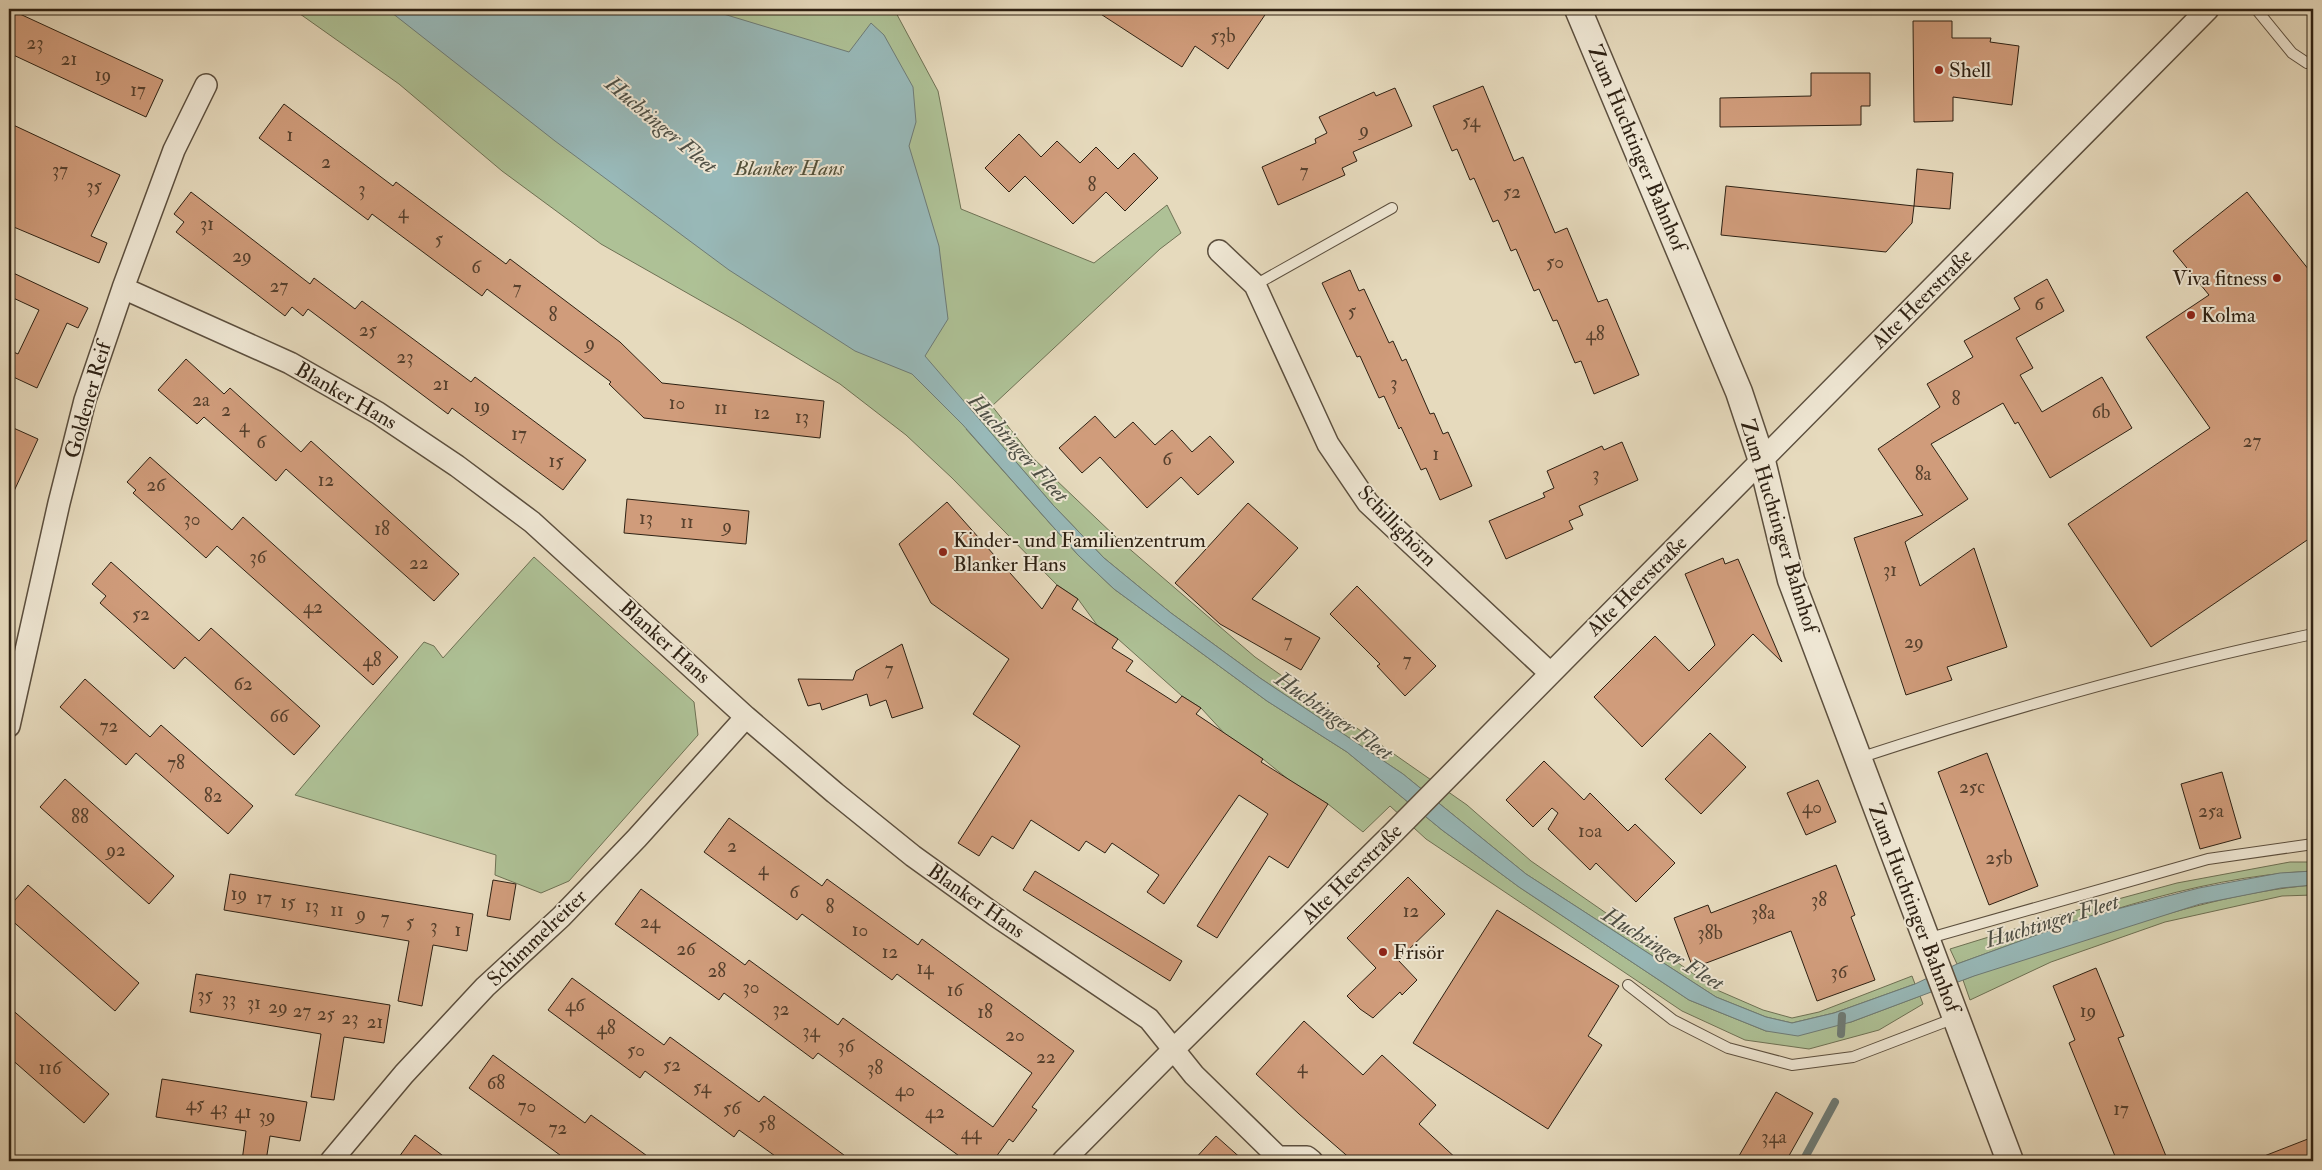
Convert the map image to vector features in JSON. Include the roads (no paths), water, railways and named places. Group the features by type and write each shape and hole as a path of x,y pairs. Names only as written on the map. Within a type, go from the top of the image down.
{"street":[{"name":"Zum Huchtinger Bahnhof","path":"1578,9 1739,392 1762,461 1791,580 2010,1161"},
{"name":"Alte Heerstraße","path":"1063,1161 1414,812 2208,9"},
{"name":"Goldener Reif","path":"9,726 80,420 123,288 174,150 206,85"},
{"name":"Schillighörn","path":"1219,250 1255,285 1328,444 1368,503 1550,673"},
{"name":"Blanker Hans","path":"123,288 290,363 378,412 457,466 532,522 746,717 913,856 995,915 1149,1019 1194,1075 1278,1157 1307,1157 1312,1161"},
{"name":"Schimmelreiter","path":"331,1161 411,1066 485,987 561,917 638,838 746,717"}],"lane":[{"path":"2256,9 2292,53 2307,63"},
{"path":"1255,285 1392,208"},
{"path":"1857,758 1946,729 2106,685 2313,634"},
{"path":"1926,939 2208,859 2313,844"},
{"path":"1628,985 1673,1020 1728,1048 1792,1066 1853,1057 1956,1018"}],"water":[{"name":"Blanker Hans","path":"387,9 707,9 849,52 871,23 884,35 913,87 916,122 909,146 939,246 948,319 925,356 1053,505 1104,558 1171,613 1260,678 1403,774 1526,874 1716,997 1766,1017 1792,1023 1834,1013 1915,984 1957,964 2086,917 2199,888 2280,873 2313,871 2313,885 2281,888 2200,904 1974,976 1851,1022 1798,1036 1766,1031 1689,1000 1519,887 1442,830 1347,752 1267,701 1114,589 1078,555 963,425 912,374 855,351 729,270 555,141"}],"waterway":[{"path":"1841,1034 1842,1016"},
{"path":"1803,1161 1835,1102"}],"place":[{"name":"Shell","path":"1939,70"},
{"name":"Viva fitness","path":"2277,278"},
{"name":"Kolma","path":"2191,315"},
{"name":"Kinder- und Familienzentrum Blanker Hans","path":"943,552"},
{"name":"Frisör","path":"1383,952"}],"water label":[{"name":"Huchtinger Fleet","path":"661,125"},
{"name":"Huchtinger Fleet","path":"1018,448"},
{"name":"Huchtinger Fleet","path":"1334,716"},
{"name":"Huchtinger Fleet","path":"2052,921"},
{"name":"Huchtinger Fleet","path":"1663,949"}]}
